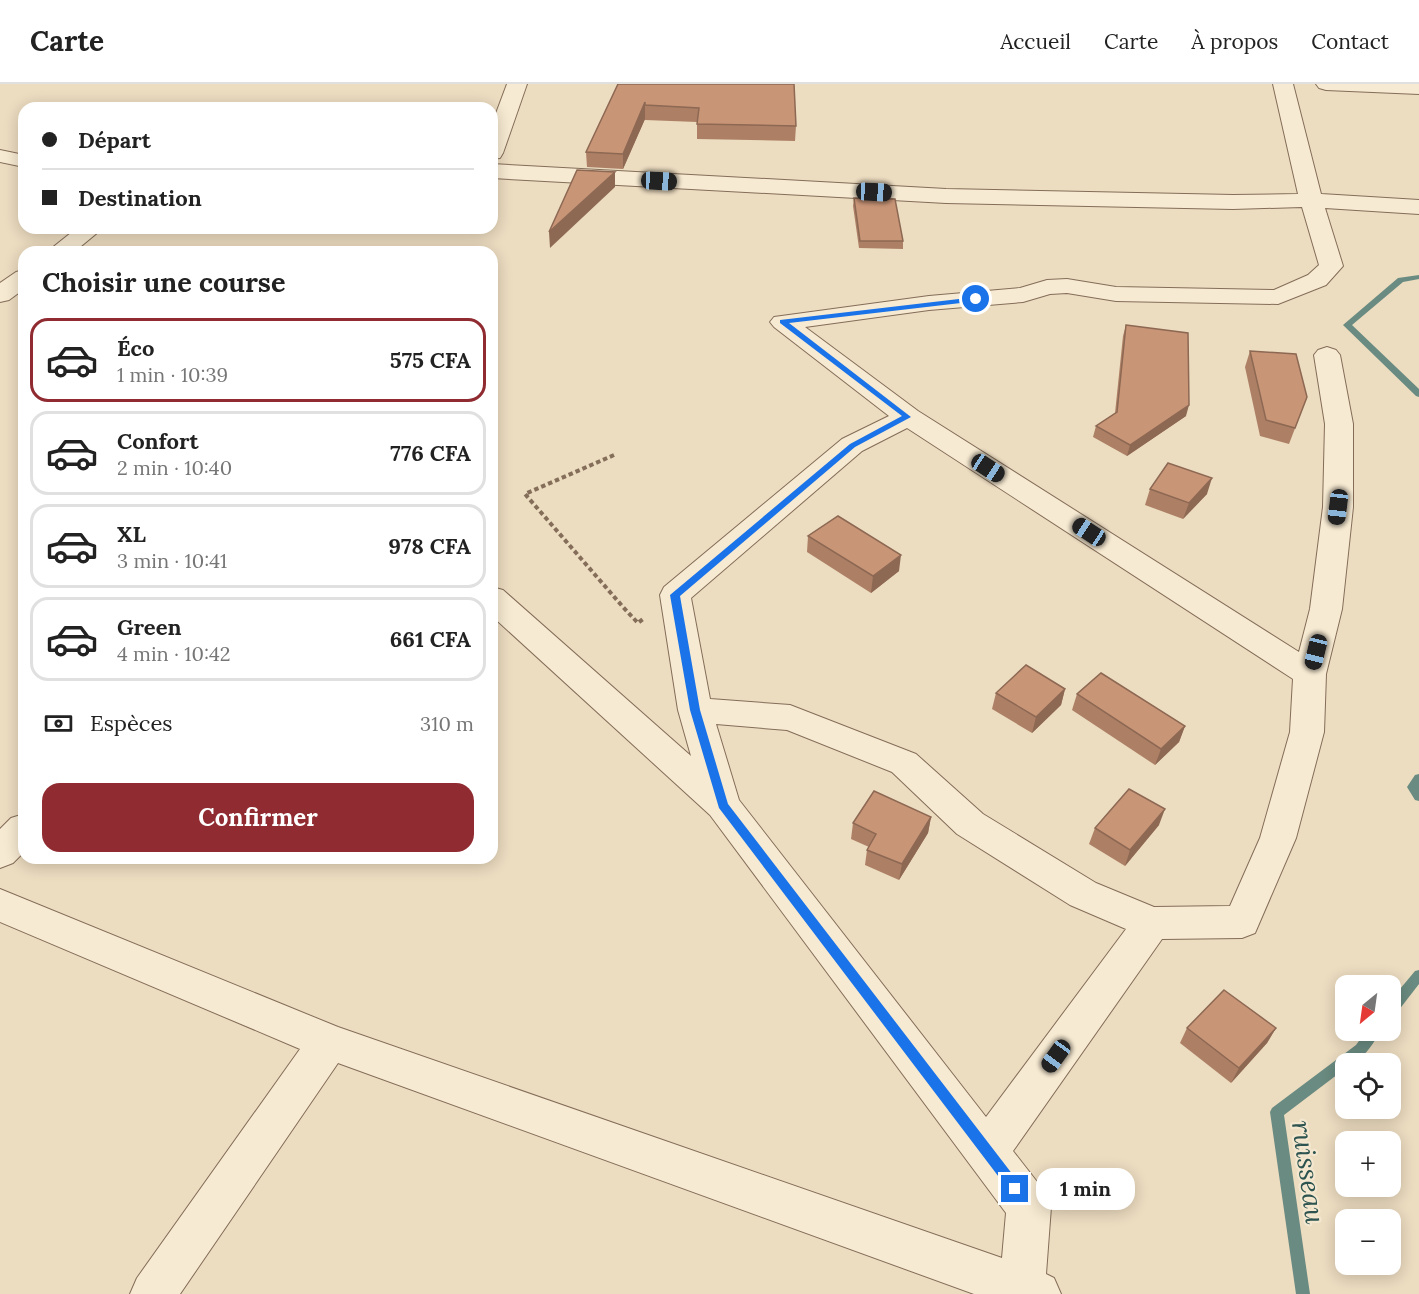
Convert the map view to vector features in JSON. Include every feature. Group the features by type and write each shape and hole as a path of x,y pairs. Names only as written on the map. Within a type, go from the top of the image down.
{"street":[{"path":"498,136 517,84"},
{"path":"1283,84 1311,200 1331,266 1317,280 1278,297 1116,294 1067,286 1047,287 1023,295 929,303 783,322 908,417 1310,674"},
{"path":"1326,84 1419,88"},
{"path":"0,156 18,160"},
{"path":"498,171 946,196 1233,202 1311,200 1419,207"},
{"path":"67,246 84,234"},
{"path":"0,295 18,282"},
{"path":"695,710 790,718 904,763 970,824 1083,894 1152,923 1242,922 1278,838 1307,732 1310,674 1326,609 1338,507 1339,424 1327,355"},
{"path":"723,805 695,710 675,595 852,446 908,417"},
{"path":"0,905 329,1042 1027,1293 1029,1207 723,805 498,603"},
{"path":"0,853 18,834"},
{"path":"987,1151 1152,923"},
{"path":"153,1294 329,1042"}],"path":[{"path":"614,455 525,494 562,535 601,585 638,623 675,595"}],"building":[{"path":"618,84 794,84 796,126 697,124 699,108 645,105 645,102 623,154 586,152"},
{"path":"577,170 615,172 549,232"},
{"path":"854,198 895,199 903,241 860,241"},
{"path":"1126,325 1188,333 1189,405 1130,445 1096,426 1117,412"},
{"path":"1250,351 1296,354 1307,397 1295,428 1266,420"},
{"path":"1168,463 1212,478 1189,503 1150,489"},
{"path":"838,516 901,555 873,576 808,536"},
{"path":"1026,665 1065,689 1036,717 996,693"},
{"path":"1101,673 1185,726 1161,749 1077,694"},
{"path":"1129,789 1165,809 1130,850 1095,828"},
{"path":"874,791 931,817 902,864 867,850 876,834 853,823"},
{"path":"1224,990 1276,1028 1239,1068 1187,1028"}],"waterway":[{"name":"ruisseau","path":"1419,277 1401,280 1347,325 1419,394"},
{"name":"ruisseau","path":"1419,778 1413,787 1419,797"},
{"name":"ruisseau","path":"1401,997 1419,975"},
{"name":"ruisseau","path":"1303,1294 1277,1112 1361,1049 1367,1041"}],"route":[{"path":"976,299 783,322 908,417 852,446 675,595 695,710 723,805 1015,1189"}]}
